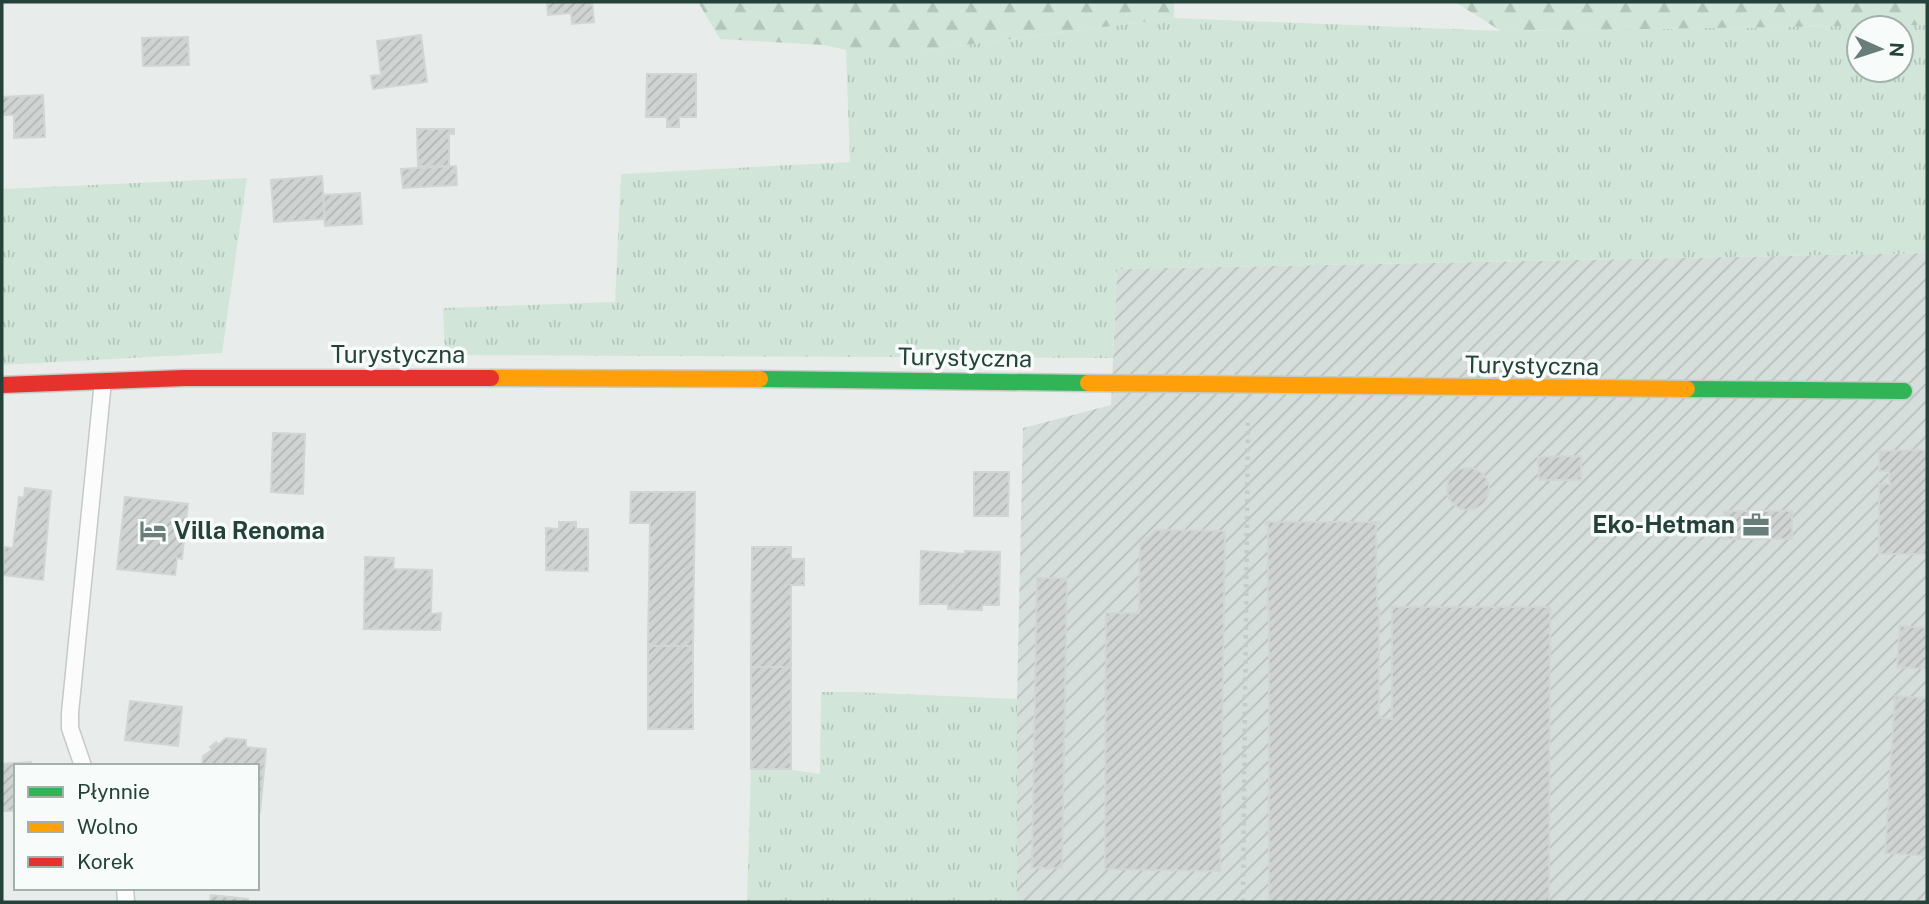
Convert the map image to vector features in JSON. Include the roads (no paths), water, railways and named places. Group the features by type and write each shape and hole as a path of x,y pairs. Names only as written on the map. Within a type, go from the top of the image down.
{"street":[{"name":"Turystyczna","path":"2,385 184,377 839,379 1909,392"}],"lane":[{"path":"82,764 70,728 70,713 103,381"}],"place":[{"name":"Eko-Hetman","path":"1756,525"},
{"name":"Villa Renoma","path":"153,531"}]}
